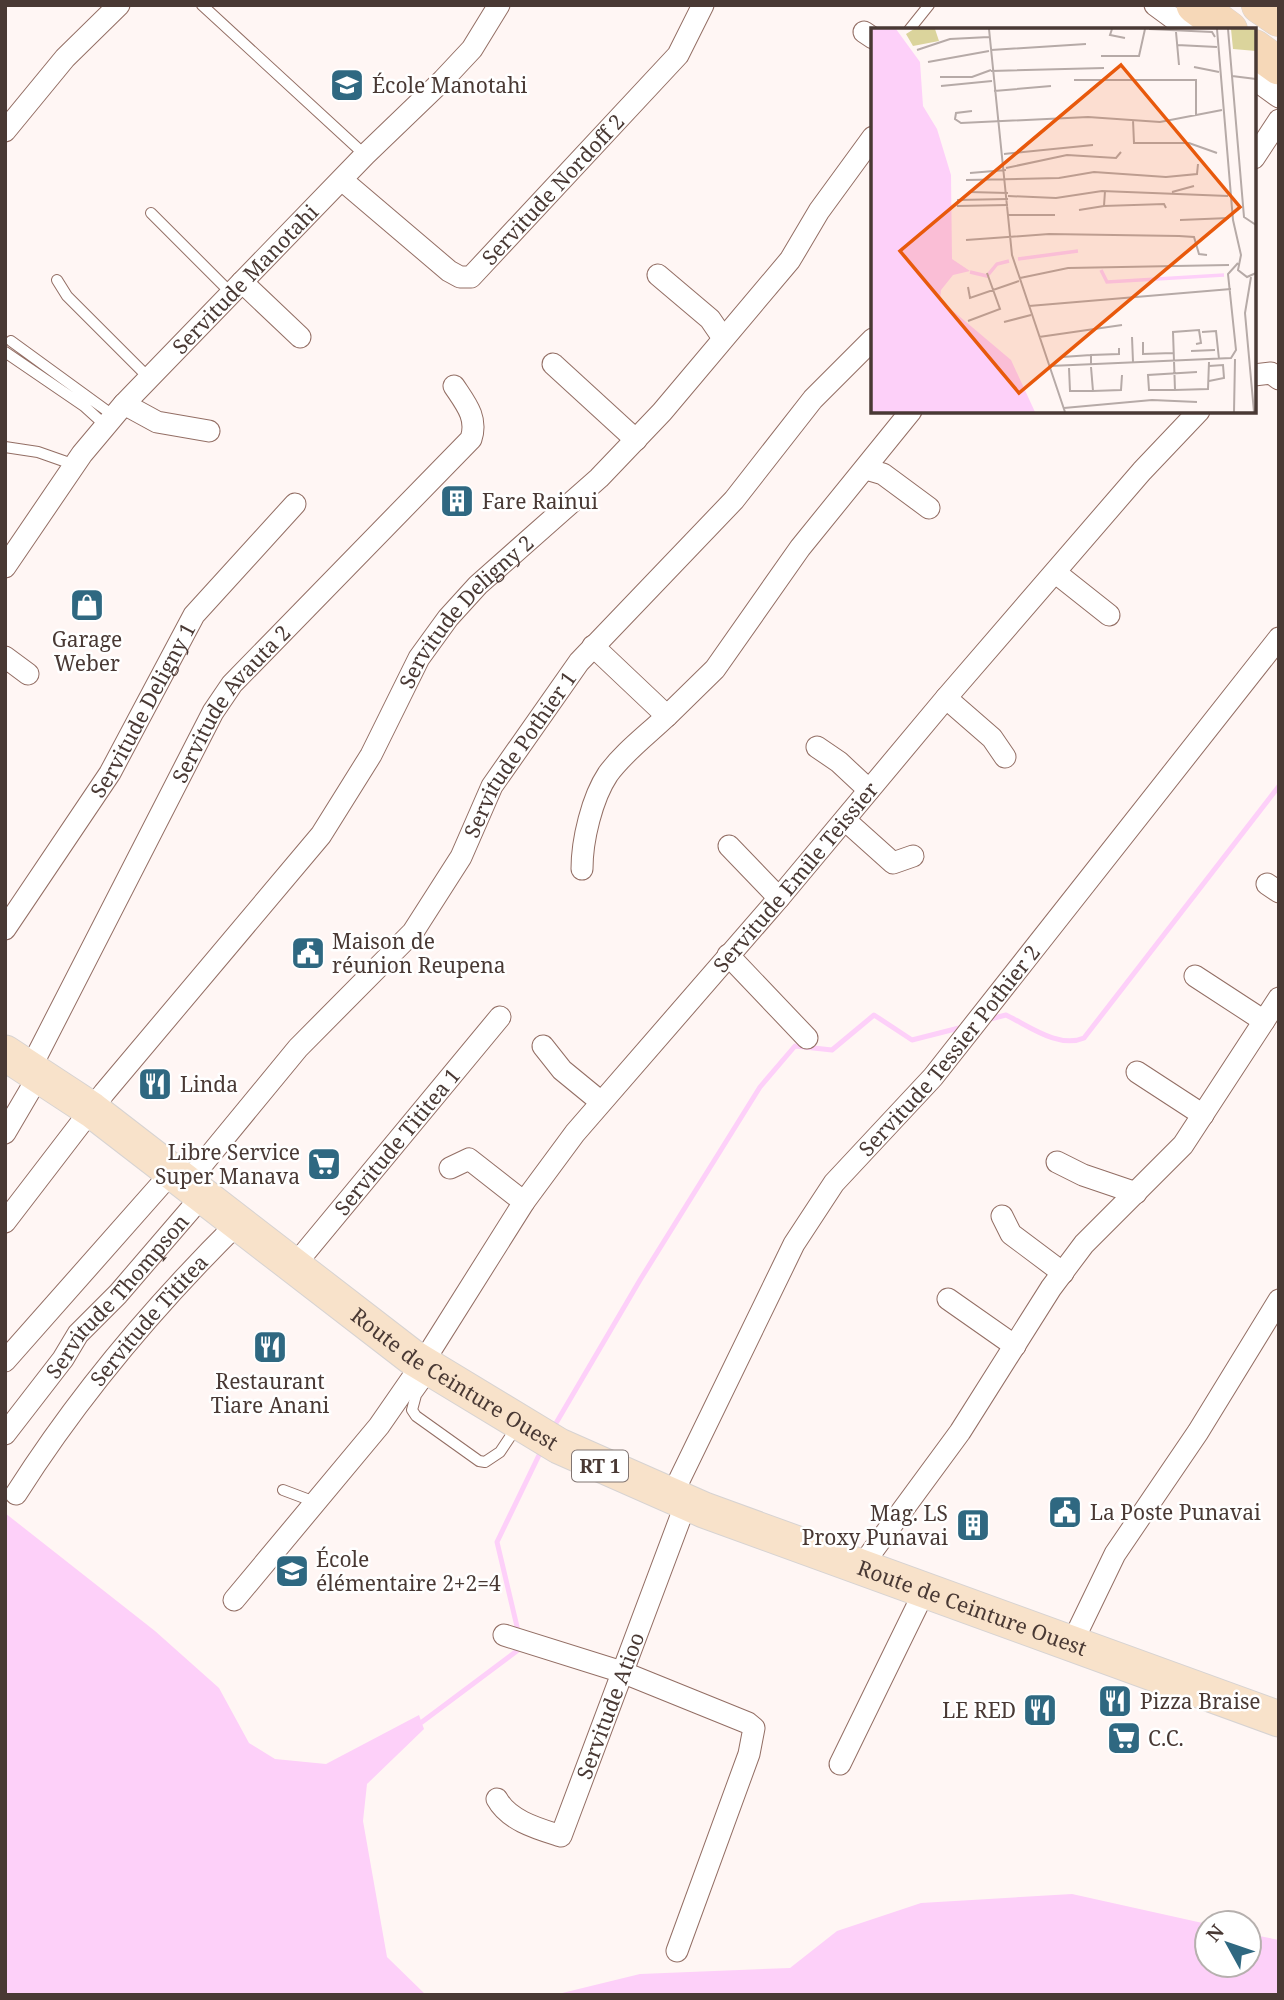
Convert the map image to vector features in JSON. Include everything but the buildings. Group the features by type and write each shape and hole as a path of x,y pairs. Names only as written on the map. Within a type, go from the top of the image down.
{"highway":[{"path":"1260,5 1279,19"},
{"path":"1167,14 1221,28"},
{"path":"1256,49 1279,65"}],"main road":[{"name":"Route de Ceinture Ouest","path":"27,1067 92,1110 293,1267 428,1368 559,1447 679,1500 860,1568 1278,1717"}],"street":[{"path":"5,131 65,58 119,5"},
{"name":"Servitude Manotahi","path":"5,567 75,465 115,415 365,155 472,49 499,5"},
{"name":"Servitude Nordoff 2","path":"342,180 449,271 460,277 471,276 678,55 703,5"},
{"path":"1167,14 1186,28"},
{"path":"1256,80 1279,97"},
{"path":"1256,155 1279,120"},
{"name":"Servitude Deligny 2","path":"5,1222 92,1110 321,835 371,755 419,657 448,618 478,585 599,478 636,440 790,260 819,211 871,140"},
{"path":"658,275 710,319 723,338"},
{"path":"237,288 300,337"},
{"name":"Servitude Pothier 1","path":"187,1183 298,1048 414,932 461,857 492,786 552,698 593,646 734,500 813,399 871,341"},
{"path":"553,364 636,440"},
{"path":"1256,375 1271,373 1279,379"},
{"name":"Servitude Avauta 2","path":"27,1067 213,712 232,684 471,439 474,429 472,415 454,386"},
{"path":"582,869 582,854 594,808 607,776 715,669 800,548 909,413"},
{"name":"Servitude Emile Teissier","path":"234,1600 428,1368 524,1202 601,1102 779,898 946,698 1155,456 1197,413"},
{"path":"115,415 209,430"},
{"path":"866,469 883,474 929,508"},
{"name":"Servitude Deligny 1","path":"5,929 110,773 194,615 295,504"},
{"path":"1056,573 1110,615"},
{"name":"Servitude Tessier Pothier 2","path":"679,1500 794,1244 834,1183 933,1077 1279,638"},
{"path":"593,646 667,716"},
{"path":"5,657 28,674"},
{"path":"946,698 992,738 1005,757"},
{"path":"817,747 839,762 869,790"},
{"path":"845,820 893,863 912,856"},
{"path":"729,846 779,898"},
{"path":"728,955 807,1038"},
{"path":"1195,976 1264,1021"},
{"path":"860,1568 960,1432 1084,1244 1184,1145 1279,998"},
{"name":"Servitude Tititea 1","path":"293,1267 500,1017"},
{"path":"548,1057 601,1102"},
{"path":"5,1109 27,1067"},
{"path":"5,1133 27,1067"},
{"path":"1137,1072 1203,1115"},
{"path":"450,1168 469,1159 524,1202"},
{"path":"1057,1161 1083,1175 1136,1193"},
{"path":"5,1361 187,1183"},
{"name":"Servitude Thompson","path":"5,1434 78,1334 118,1294 187,1183"},
{"path":"1002,1216 1011,1234 1063,1273"},
{"name":"Servitude Tititea","path":"16,1494 145,1319 238,1223"},
{"path":"948,1299 1015,1346"},
{"path":"1071,1644 1115,1554 1198,1433 1279,1300"},
{"name":"Servitude Atioo","path":"497,1799 517,1819 561,1836 622,1672 679,1500"},
{"path":"839,1765 925,1592"},
{"path":"504,1635 622,1672 748,1723 754,1728 749,1754 677,1951"}],"lane":[{"path":"202,5 365,155"},
{"path":"911,28 929,5"},
{"path":"151,213 237,288"},
{"path":"57,281 67,296 149,377"},
{"path":"11,341 115,415"},
{"path":"5,352 84,406 115,415"},
{"path":"5,447 38,452 75,465"},
{"path":"428,1368 412,1410 416,1416 479,1461 485,1462 500,1452 518,1424"},
{"path":"282,1490 315,1502"}],"shaded area":[{"path":"5,1513 155,1631 219,1688 249,1743 275,1759 326,1764 419,1715 424,1729 367,1784 363,1821 387,1957 426,1995 5,1995"},
{"path":"1072,1894 1193,1921 1193,1979 1263,1979 1263,1937 1279,1940 1279,1995 554,1995 640,1974 790,1968 837,1931 921,1903"}],"waterway":[{"path":"986,1020 1006,1015 1034,1030 1064,1041 1084,1038 1279,786"},
{"path":"552,1430 640,1280 760,1087 795,1046 832,1050 874,1015 912,1040 963,1027"},
{"path":"519,1635 497,1542 541,1451"},
{"path":"422,1722 518,1650 519,1645"}],"place":[{"name":"École Manotahi","path":"347,85"},
{"name":"Fare Rainui","path":"457,501"},
{"name":"Garage Weber","path":"87,605"},
{"name":"Maison de réunion Reupena","path":"308,953"},
{"name":"Linda","path":"155,1084"},
{"name":"Libre Service Super Manava","path":"324,1164"},
{"name":"Restaurant Tiare Anani","path":"270,1347"},
{"name":"La Poste Punavai","path":"1065,1512"},
{"name":"Mag. LS Proxy Punavai","path":"973,1525"},
{"name":"École élémentaire 2+2=4","path":"292,1571"},
{"name":"Pizza Braise","path":"1115,1701"},
{"name":"LE RED","path":"1040,1710"},
{"name":"C.C.","path":"1124,1738"}]}
